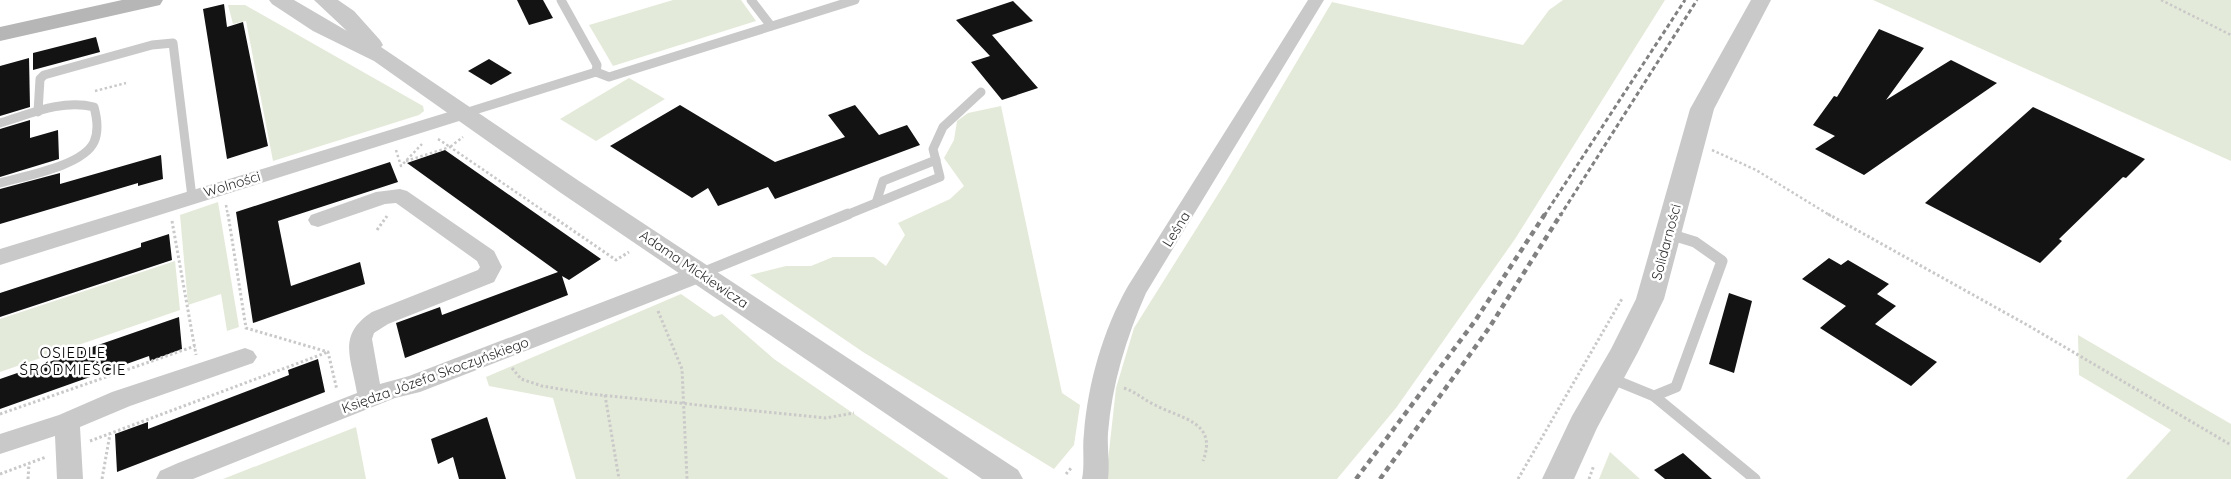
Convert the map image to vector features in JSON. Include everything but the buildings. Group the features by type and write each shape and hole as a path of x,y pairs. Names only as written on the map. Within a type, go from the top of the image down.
{"main road":[{"path":"0,33 103,0"},
{"path":"0,33 152,0"}],"street":[{"name":"Adama Mickiewicza","path":"279,0 321,26 382,56"},
{"name":"Adama Mickiewicza","path":"324,0 346,16 382,56 466,123 570,187 702,273 1007,479"},
{"name":"Leśna","path":"1095,479 1096,433 1107,365 1136,292 1316,0"},
{"name":"Solidarności","path":"1558,479 1583,425 1650,299 1702,109 1761,0"},
{"name":"Wolności","path":"0,257 192,197 466,123"},
{"path":"318,220 383,197 400,196 486,256 491,267 486,276 380,318 364,328 360,339 370,398"},
{"name":"Księdza Józefa Skoczyńskiego","path":"169,479 187,470 370,398 412,385 702,273"},
{"path":"0,444 67,422 121,399 245,357"},
{"path":"67,422 70,479"}],"lane":[{"path":"562,0 597,64 596,72"},
{"path":"751,0 771,26"},
{"path":"466,123 596,72 609,77 855,0"},
{"path":"38,112 40,79 44,75 152,45 173,43 192,197"},
{"path":"702,273 940,177 933,149 943,127 981,92"},
{"path":"0,123 68,104 84,103 94,107 97,119 94,142 85,153 60,165 0,183"},
{"path":"876,203 883,181 936,160"},
{"path":"1654,396 1676,387 1722,261 1695,242 1669,234"},
{"path":"1609,378 1654,396 1755,479"}],"path":[{"path":"2161,0 2231,35"},
{"path":"406,161 450,147 466,123"},
{"path":"401,166 424,141"},
{"path":"1691,144 1731,157 1756,170 1826,213 2047,336 2231,444"},
{"path":"450,147 616,260 633,249"},
{"path":"225,196 246,328 328,352"},
{"path":"171,213 199,374"},
{"path":"1518,479 1624,295"},
{"path":"658,309 682,369 682,403 687,479"},
{"path":"0,414 195,346"},
{"path":"328,352 338,394"},
{"path":"0,474 328,352"},
{"path":"510,366 521,379 542,386 604,395 826,418 854,413"},
{"path":"1104,384 1132,390 1154,405 1190,419 1208,435 1210,449 1203,461"},
{"path":"604,395 619,479"},
{"path":"102,479 110,434"},
{"path":"28,464 28,479"}],"green space":[{"path":"673,0 741,0 756,21 613,66 589,25"},
{"path":"1563,0 1665,0 1515,239 1396,408 1337,479 1106,479 1116,388 1134,328 1227,180 1332,2 1523,45 1549,10"},
{"path":"1873,0 2231,0 2231,161"},
{"path":"228,5 245,5 423,106 424,111 419,115 273,161 246,21 233,24"},
{"path":"629,78 665,99 596,141 560,119"},
{"path":"1001,106 1062,393 1080,405 1074,445 1054,469 863,352 750,275 786,266 811,266 833,257 874,257 886,266 905,235 898,223 950,199 964,186 944,158 954,140 957,121 968,113"},
{"path":"218,202 239,327 227,331 221,294 188,305 180,215"},
{"path":"175,261 180,310 0,372 0,319"},
{"path":"681,294 714,317 722,314 774,359 949,479 576,479 553,398 489,386 486,377"},
{"path":"2078,335 2231,424 2231,479 2126,479 2171,430 2079,375"},
{"path":"356,427 366,479 223,479"},
{"path":"1610,452 1640,479 1599,479"}],"railway":[{"path":"1544,216 1685,0"},
{"path":"1560,216 1697,0"},
{"path":"1356,479 1475,321 1545,214"},
{"path":"1380,479 1489,328 1561,214"}],"district":[{"name":"OSIEDLE ŚRÓDMIEŚCIE","path":"73,360"}]}
